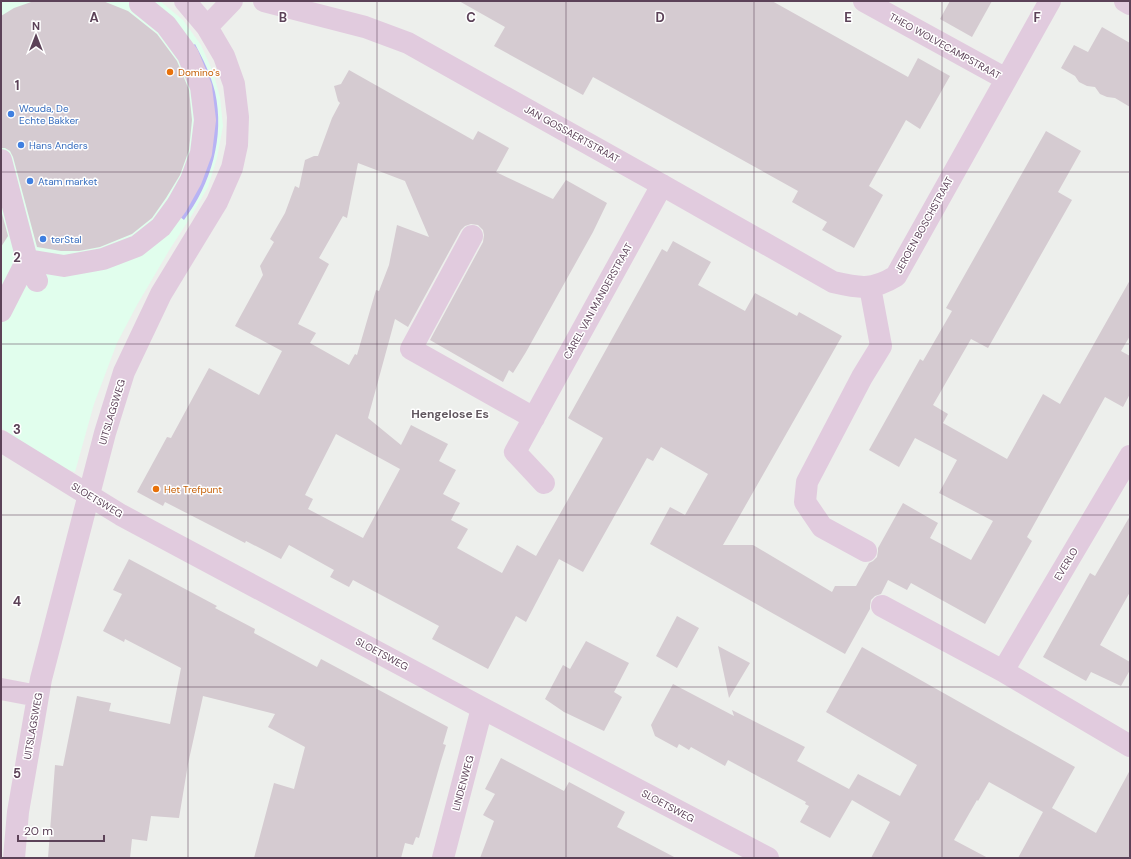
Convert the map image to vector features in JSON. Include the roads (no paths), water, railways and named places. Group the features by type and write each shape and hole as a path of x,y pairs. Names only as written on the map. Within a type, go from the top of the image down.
{"street":[{"name":"UITSLAGSWEG","path":"14,858 18,812 43,671 88,495 124,372 161,294 218,202 232,168 237,145 238,117 234,84 224,56 207,27 185,1"},
{"path":"207,27 232,1"},
{"name":"JAN GOSSAERTSTRAAT","path":"264,1 365,27 408,43 833,282 852,286 870,287"},
{"name":"THEO WOLVECAMPSTRAAT","path":"864,1 1006,79"},
{"name":"JEROEN BOSCHSTRAAT","path":"870,287 884,284 896,276 1050,1"},
{"path":"1125,1 1130,4"},
{"path":"26,260 64,266 103,259 138,246 161,227 177,205 191,180 201,153 205,120 201,87 188,55 166,24 140,4"},
{"path":"1,160 26,260 37,281"},
{"name":"CAREL VAN MANDERSTRAAT","path":"544,483 515,452 662,185"},
{"path":"472,236 411,349 534,418"},
{"path":"1,310 26,260"},
{"path":"866,551 822,527 805,502 807,482 862,377 881,346 870,287"},
{"name":"SLOETSWEG","path":"1,441 121,515 482,708 768,858"},
{"name":"EVERLO","path":"1003,671 1130,456"},
{"path":"882,606 1003,671 1130,746"},
{"path":"1,689 38,696"},
{"name":"LINDENWEG","path":"443,858 482,708"}],"place":[{"name":"Domino's","path":"170,72"},
{"name":"Wouda, De Echte Bakker","path":"11,114"},
{"name":"Hans Anders","path":"21,145"},
{"name":"Atam market","path":"30,181"},
{"name":"terStal","path":"43,239"},
{"name":"Het Trefpunt","path":"156,489"}],"district":[{"name":"Hengelose Es","path":"450,414"}]}
